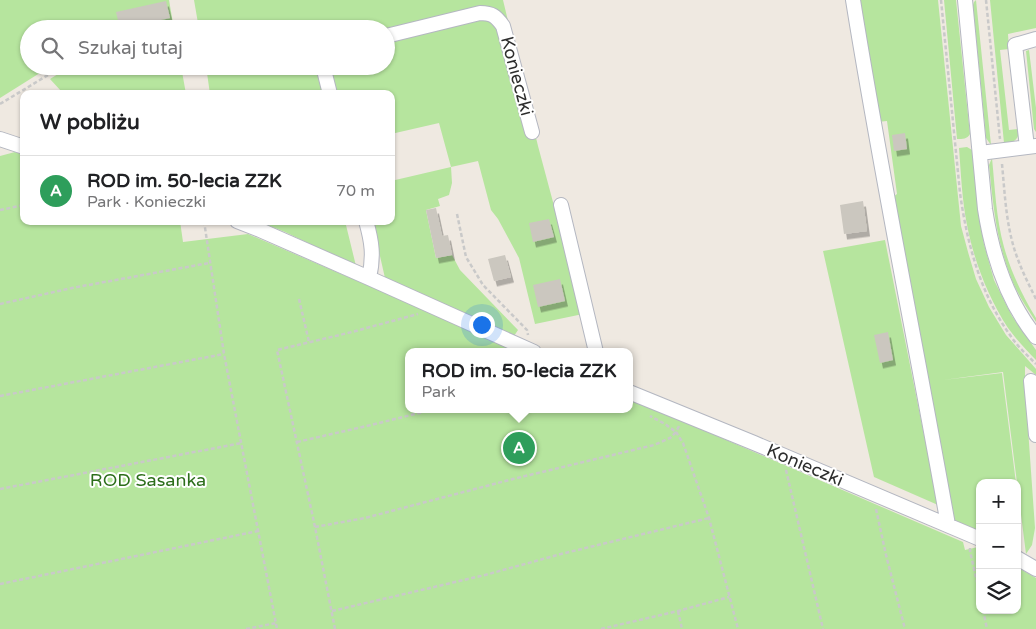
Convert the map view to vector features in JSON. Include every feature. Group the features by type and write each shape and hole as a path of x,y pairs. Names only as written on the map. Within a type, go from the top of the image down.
{"street":[{"path":"852,0 948,525"},
{"path":"964,0 989,235 1005,284 1017,309 1036,337"},
{"name":"Konieczki","path":"395,34 480,13 489,13 498,19 504,26 532,132"},
{"path":"980,153 1031,146 1014,45 1036,39"},
{"path":"325,75 329,90"},
{"path":"0,139 20,146"},
{"path":"561,205 595,348"},
{"path":"247,225 526,348"},
{"path":"367,225 372,256 369,278"},
{"path":"1031,381 1036,435"},
{"name":"Konieczki","path":"633,394 948,525 975,544"},
{"path":"1021,559 1034,564"}],"path":[{"path":"23,90 48,75"},
{"path":"0,104 20,92"},
{"path":"0,210 20,207"},
{"path":"457,214 466,257 483,285 527,330 531,348"},
{"path":"205,225 224,354 277,629"},
{"path":"0,304 72,288 210,262"},
{"path":"299,299 309,342"},
{"path":"336,629 277,350 420,314"},
{"path":"0,396 224,354"},
{"path":"297,442 419,413"},
{"path":"644,413 676,432 684,443 709,518 738,629"},
{"path":"315,527 365,518 513,479 654,445 670,438 682,421"},
{"path":"0,489 242,443"},
{"path":"785,465 823,629"},
{"path":"876,504 886,555 905,629"},
{"path":"332,611 485,575 561,554 709,518"},
{"path":"0,584 258,531"},
{"path":"975,544 977,569"},
{"path":"601,629 729,597"},
{"path":"678,611 682,629"},
{"path":"984,614 987,629"},
{"path":"246,629 276,623"}],"green space":[{"path":"0,0 169,0 172,20 20,20 20,75 37,75 0,98"},
{"path":"194,0 503,0 538,146 583,314 535,324 519,258 498,219 491,210 478,161 451,167 439,123 395,133 395,90 209,90 207,75 395,75 395,20 197,20"},
{"path":"857,0 938,0 961,226 976,279 989,307 1006,335 1036,369 1036,375 1025,366 1035,528 1032,545 1026,554 1021,514 1021,479 1017,479 1003,372 943,380 1002,373 1015,479 976,479 976,531 954,522 893,197 897,194 887,121 877,122"},
{"path":"944,0 956,0 970,134 963,139 957,139"},
{"path":"976,0 991,145 986,138 973,5"},
{"path":"990,0 1036,0 1036,28 1008,34 1009,49 1000,50 1009,130 1019,129 1017,138 1008,143 1004,143"},
{"path":"1029,50 1036,108 1036,132 1034,129 1026,51"},
{"path":"56,75 183,75 185,90 60,90 50,79"},
{"path":"967,147 972,150 978,209 984,244 994,280 1012,316 1036,350 1036,360 1008,328 994,304 978,265 967,225 962,187 959,148"},
{"name":"ROD Sasanka","path":"15,152 20,154 20,225 181,225 183,242 248,234 514,348 405,348 405,413 633,413 633,400 963,542 965,550 976,547 976,614 1021,614 1021,569 1036,578 1036,629 0,629 0,156"},
{"path":"992,158 1001,236 1014,274 1036,318 1036,322 1015,287 1001,248 989,165"},
{"path":"451,167 452,183 449,195 438,199 440,206 426,210 436,258 452,255 460,270 518,330 514,336 385,278 373,225 395,225 395,180"},
{"path":"267,225 346,225 356,266"},
{"path":"885,240 938,505 874,477 823,251"}],"building":[{"path":"166,1 170,18 161,20 118,20 116,12"},
{"path":"905,133 907,149 894,151 892,135"},
{"path":"863,201 867,231 844,234 840,205"},
{"path":"436,208 442,236 448,235 452,255 436,258 426,210"},
{"path":"549,219 554,237 533,242 529,223"},
{"path":"505,255 511,277 494,281 488,259"},
{"path":"560,279 565,301 538,307 533,285"},
{"path":"888,332 893,360 880,363 874,335"}],"place":[{"name":"ROD im. 50-lecia ZZK","path":"519,448"}]}
